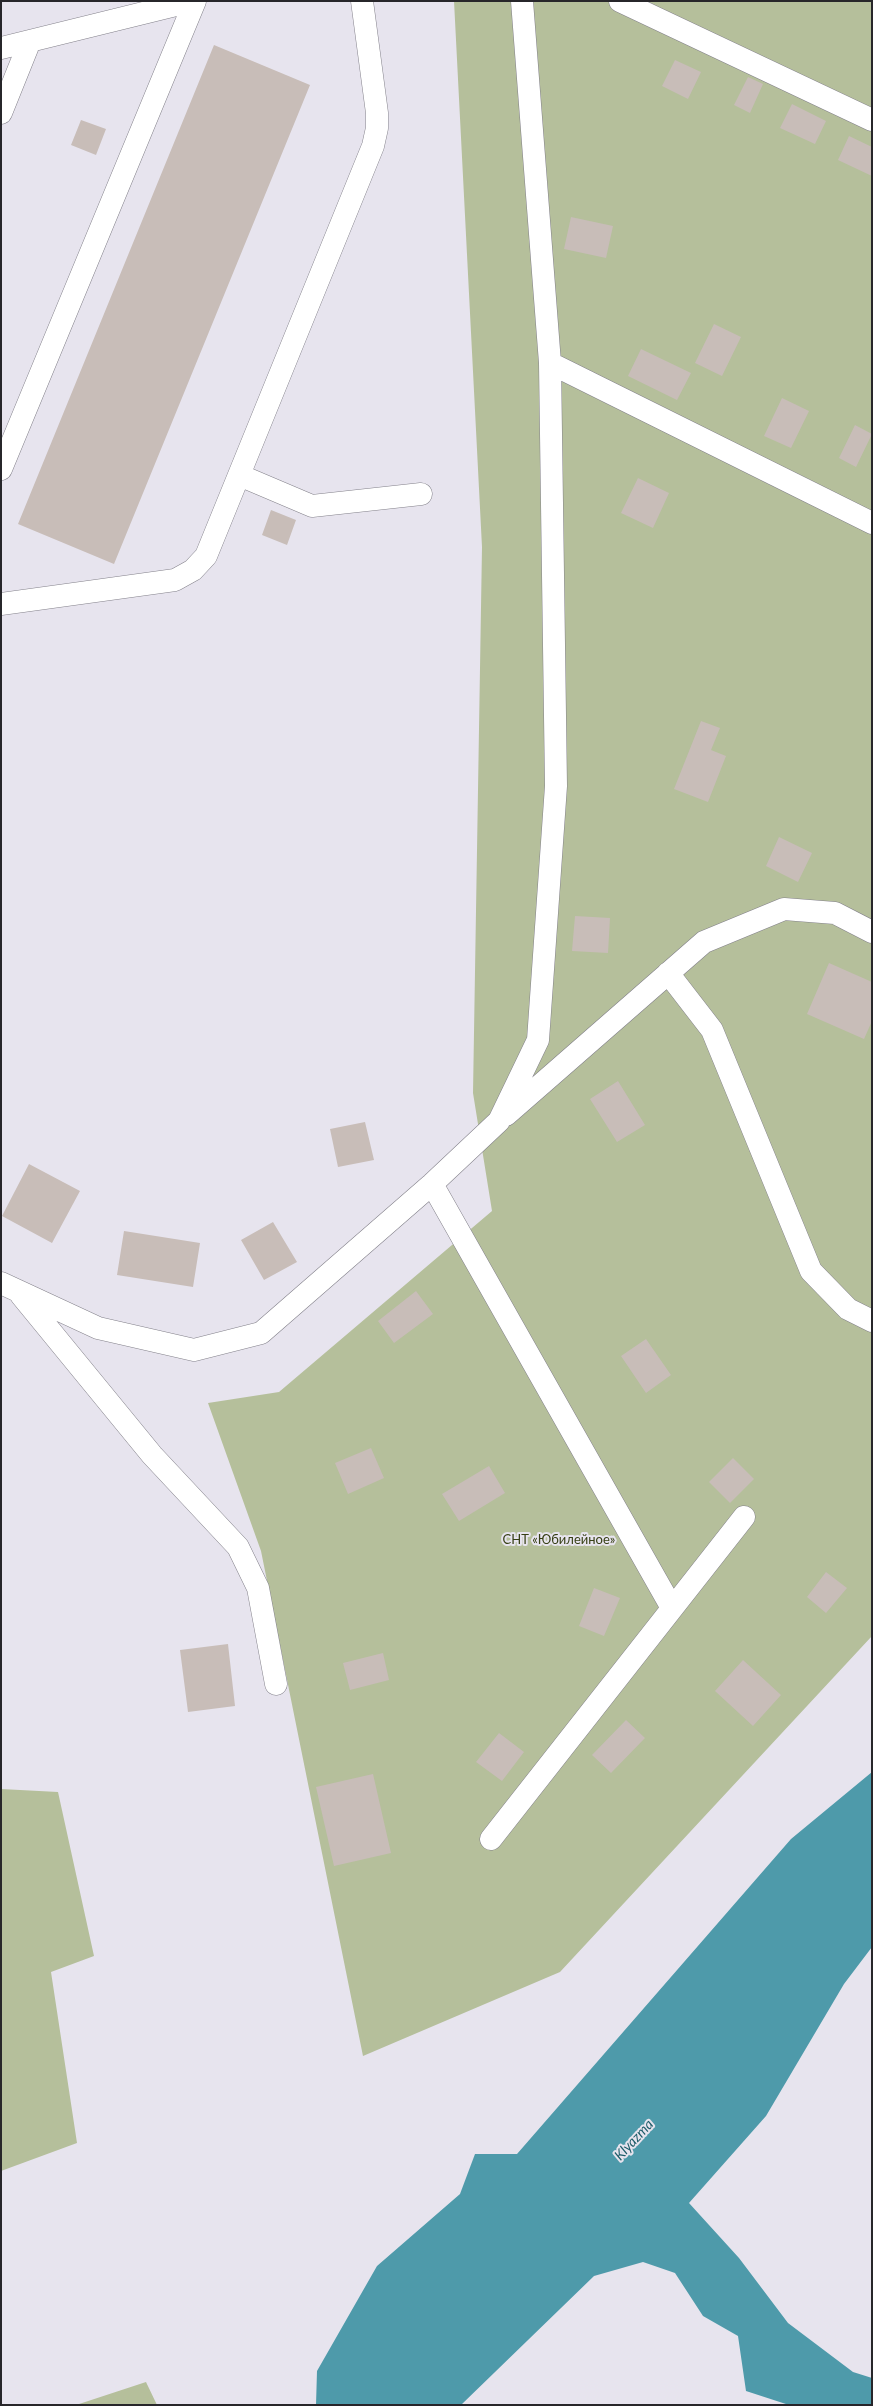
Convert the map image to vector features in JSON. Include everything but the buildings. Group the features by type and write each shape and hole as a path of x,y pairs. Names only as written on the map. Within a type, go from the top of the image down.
{"street":[{"path":"1,48 193,1"},
{"path":"1,469 193,1"},
{"path":"1,604 175,580 193,570 206,556 373,146 378,128 378,112 362,1"},
{"path":"499,1121 538,1040 555,794 550,363 522,1"},
{"path":"620,1 872,120"},
{"path":"1,113 30,41"},
{"path":"550,363 872,523"},
{"path":"239,475 312,506 421,494"},
{"path":"9,1287 98,1328 194,1350 261,1333 432,1184 499,1121 704,942 784,909 835,913 872,932"},
{"path":"668,973 712,1030 812,1271 848,1309 872,1321"},
{"path":"432,1184 672,1608"},
{"path":"9,1287 152,1455 238,1547 258,1588 276,1684"},
{"path":"491,1839 744,1517"}],"green space":[{"name":"СНТ «Юбилейное»","path":"454,1 872,1 872,1636 560,1972 363,2056 261,1551 208,1403 279,1392 492,1211 473,1093 482,547"},
{"path":"1,1789 58,1792 94,1956 51,1972 77,2143 1,2171"},
{"path":"146,2382 157,2405 76,2405"}],"water":[{"name":"Klyazma","path":"872,1772 872,1947 844,1984 766,2116 689,2203 739,2258 788,2323 853,2372 872,2378 872,2405 789,2405 746,2391 738,2336 703,2316 675,2273 643,2262 594,2276 461,2405 316,2405 317,2371 377,2266 460,2194 475,2154 517,2154 791,1839"}]}
